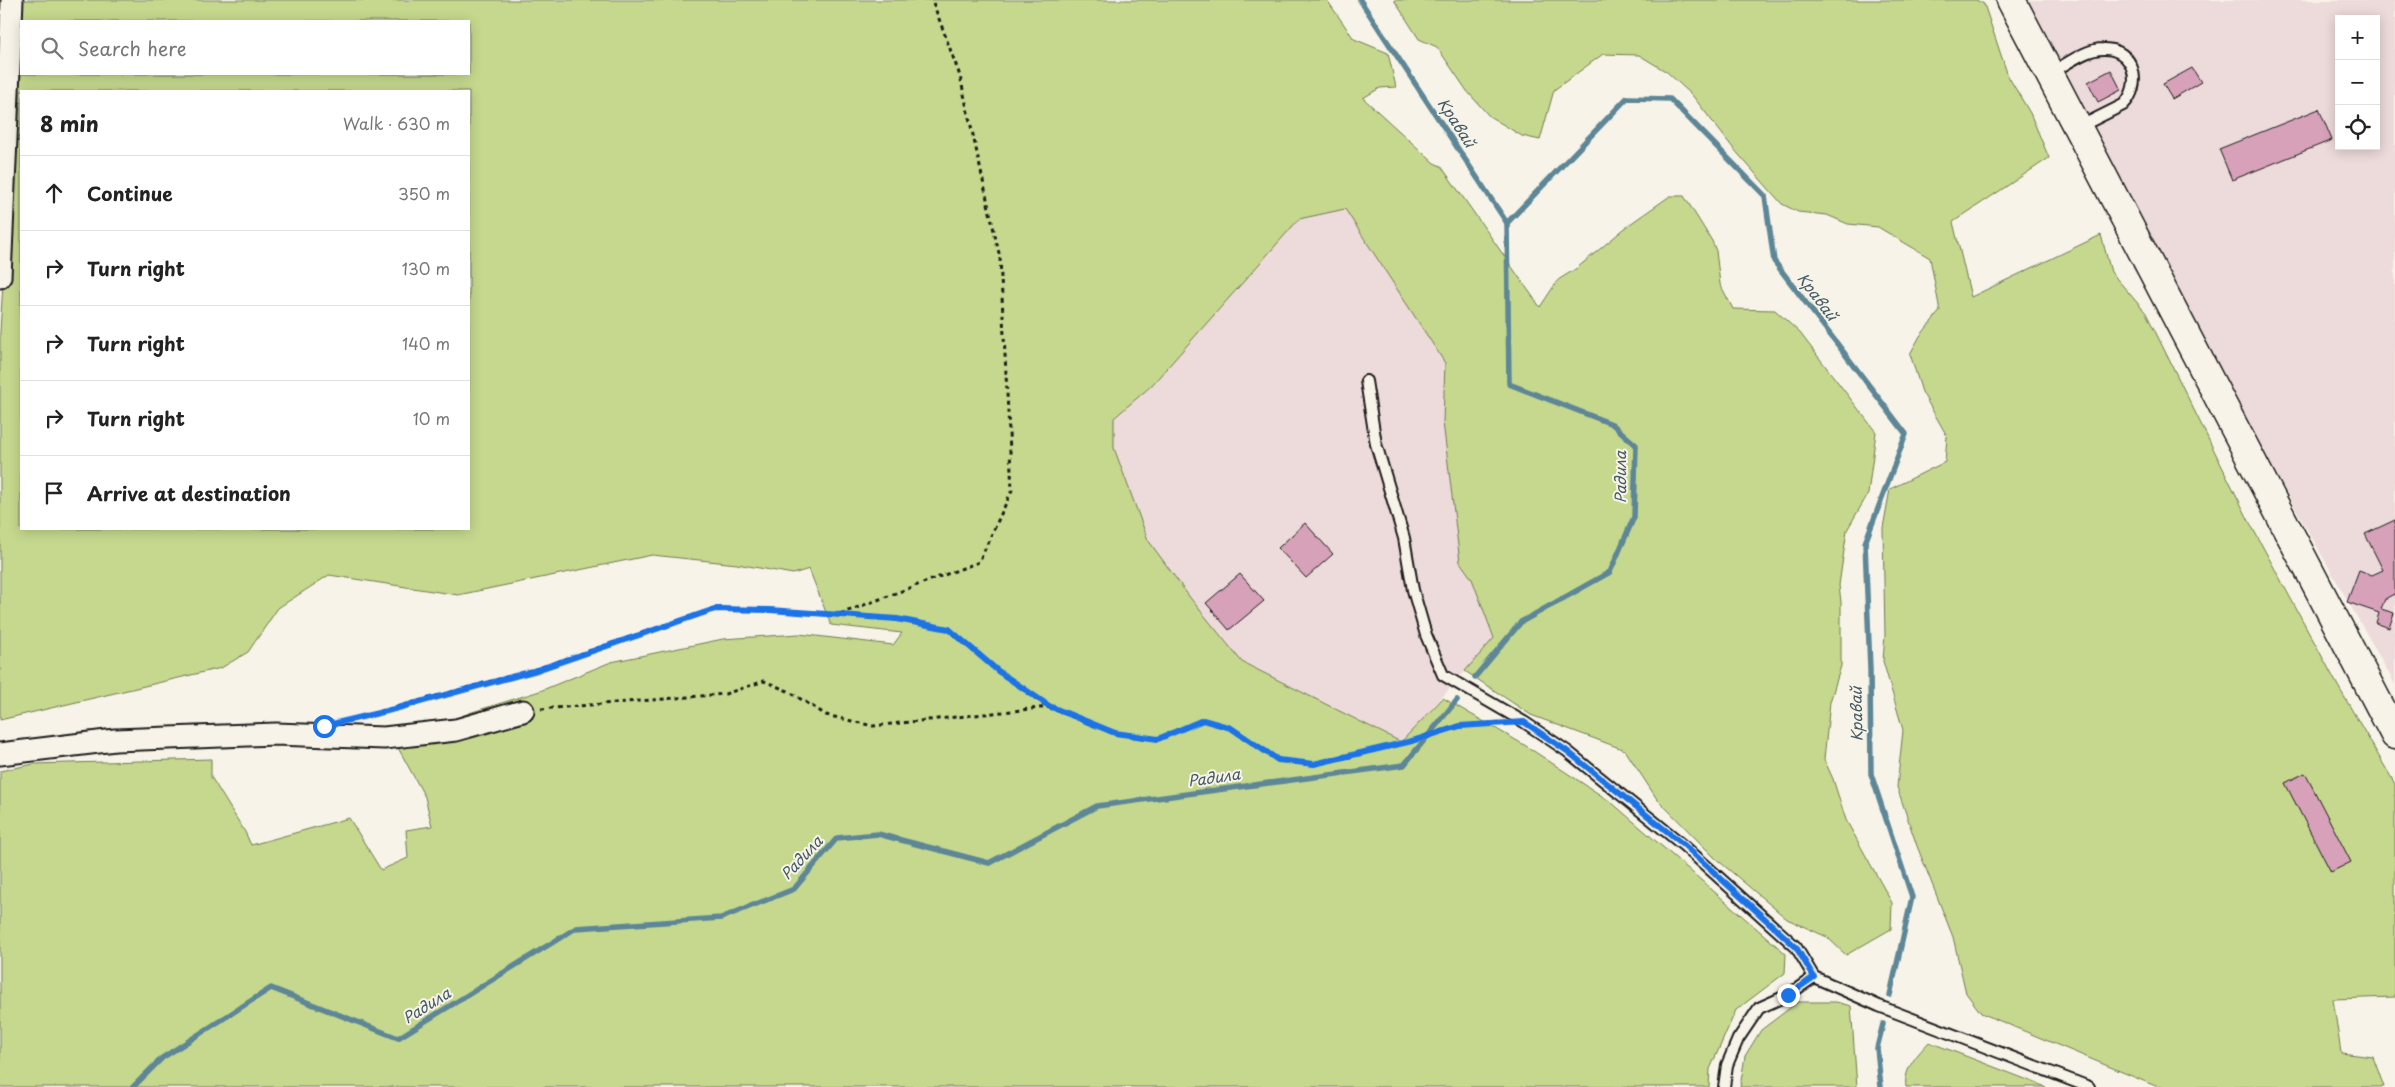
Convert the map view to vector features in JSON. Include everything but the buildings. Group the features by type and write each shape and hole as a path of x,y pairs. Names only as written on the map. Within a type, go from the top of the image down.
{"street":[{"path":"0,277 12,0"},
{"path":"2011,0 2395,735"},
{"path":"0,754 115,740 276,734 384,738 456,730 523,711"}],"lane":[{"path":"2049,73 2092,51 2103,49 2117,52 2131,66 2135,81 2134,90 2128,100 2123,105 2078,127"},
{"path":"1366,381 1376,444 1404,538 1413,590 1426,635 1443,675 1524,722 1567,751 1684,845 1796,947 1814,977 1871,1003 2089,1087"},
{"path":"1724,1087 1727,1065 1738,1038 1759,1008 1788,995 1814,977"}],"path":[{"path":"837,616 978,562 1012,490 1000,258 960,76 932,0"},
{"path":"360,718 537,670 715,609 770,610 897,619 949,629 998,671 1049,706 1115,733 1158,739 1203,720 1231,728 1278,760 1314,764 1393,746 1460,726 1524,722"},
{"path":"523,711 725,694 764,681 788,691 826,716 873,726 1009,713 1049,706"}],"shaded area":[{"path":"2026,0 2395,0 2395,684 2204,347"},
{"path":"1345,208 1445,363 1443,422 1460,562 1472,579 1494,639 1402,742 1242,662 1191,599 1148,540 1114,448 1114,418 1151,386 1299,219"}],"green space":[{"path":"21,0 1327,0 1354,39 1388,53 1396,87 1380,88 1363,98 1434,163 1441,166 1540,307 1558,280 1577,268 1630,224 1670,196 1684,196 1712,241 1716,251 1720,284 1733,309 1775,310 1800,333 1876,432 1868,494 1847,530 1839,585 1841,602 1841,666 1830,702 1824,759 1833,779 1846,820 1892,903 1891,929 1846,955 1827,937 1787,919 1714,857 1657,799 1625,750 1531,715 1465,671 1494,638 1472,579 1460,562 1443,422 1445,363 1345,209 1299,219 1151,386 1114,418 1114,448 1148,540 1191,599 1242,662 1401,742 1443,698 1526,746 1611,802 1786,954 1785,973 1736,1010 1710,1069 1709,1087 0,1087 0,771 34,764 211,759 211,777 251,845 349,818 381,870 408,858 406,830 432,826 425,797 396,744 469,713 540,691 611,662 723,639 799,634 893,645 902,633 831,625 809,569 793,574 737,564 652,555 458,595 329,575 278,608 248,652 221,668 0,720 0,331"},
{"path":"1394,0 1976,0 1984,4 2008,76 2030,113 2049,158 1953,222 1971,297 2101,235 2111,272 2146,313 2251,525 2338,686 2395,784 2395,997 2333,999 2341,1053 2373,1057 2384,1087 2158,1087 1981,1013 1966,993 1953,937 1917,846 1897,787 1903,730 1883,661 1885,635 1883,528 1890,489 1945,462 1947,436 1922,392 1910,354 1920,336 1940,311 1930,258 1878,227 1848,224 1827,215 1798,212 1782,204 1733,148 1692,95 1667,72 1639,55 1603,54 1554,90 1540,140 1522,136 1489,116 1467,91 1437,47 1419,39"},
{"path":"1798,1002 1836,1002 1851,1006 1857,1087 1740,1087 1745,1056 1761,1030"},
{"path":"1929,1042 2046,1087 1906,1087 1909,1068"}],"waterway":[{"name":"Кравай","path":"1360,0 1507,223 1627,98 1670,99 1765,196 1774,261 1906,434 1865,543 1870,669 1871,774 1912,897 1890,995"},
{"name":"Радила","path":"1475,677 1521,622 1610,572 1634,517 1636,445 1612,424 1509,384 1507,223"},
{"name":"Радила","path":"133,1087 162,1058 271,988 398,1038 576,928 721,918 794,889 837,838 878,834 989,863 1097,806 1404,765 1457,700"},
{"name":"Кравай","path":"1881,1087 1877,1048 1883,1024"}],"route":[{"path":"324,726 387,711 537,670 640,633 715,609 770,610 897,619 949,629 998,671 1049,706 1115,733 1158,739 1203,720 1231,728 1252,740 1278,760 1314,764 1412,741 1460,726 1524,722 1567,751 1684,845 1796,947 1814,977 1788,995"}]}
